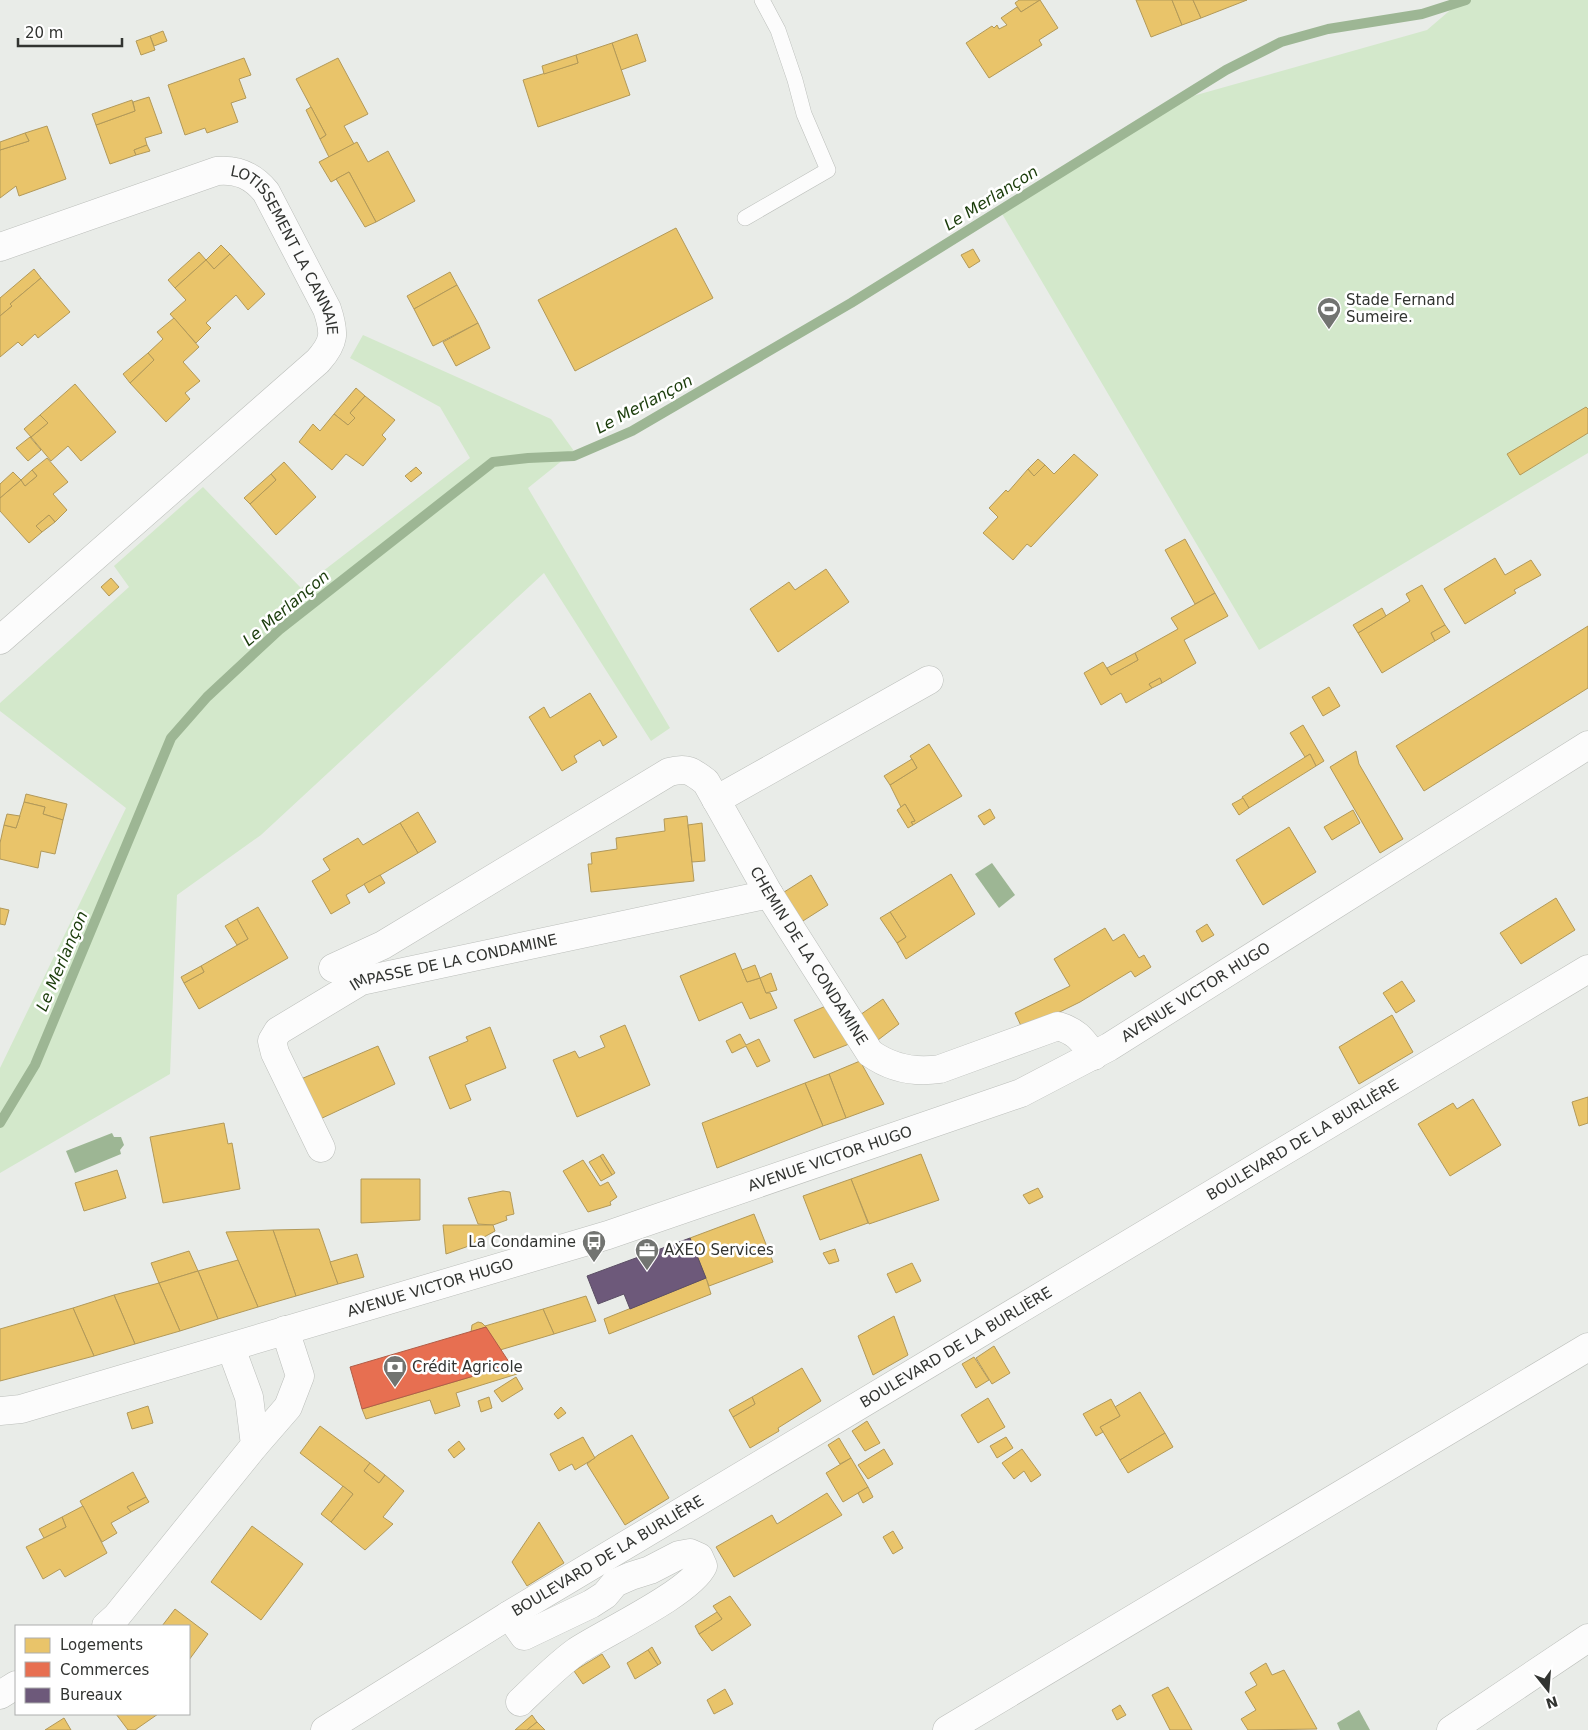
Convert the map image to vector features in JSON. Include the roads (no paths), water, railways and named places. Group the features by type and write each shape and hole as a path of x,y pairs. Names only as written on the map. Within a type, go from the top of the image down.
{"street":[{"name":"LOTISSEMENT LA CANNAIE","path":"0,248 217,171 232,170 258,182 266,192 327,309 332,325 332,338 328,350 318,361 0,640"},
{"path":"716,800 929,680"},
{"name":"AVENUE VICTOR HUGO","path":"0,1411 21,1409 608,1236 1021,1094 1094,1056 1588,745"},
{"name":"CHEMIN DE LA CONDAMINE","path":"332,968 383,945 668,772 681,769 696,773 706,782 769,894 870,1053 880,1061 908,1070 932,1070 1058,1026 1071,1030 1094,1056"},
{"name":"IMPASSE DE LA CONDAMINE","path":"322,1148 275,1053 272,1041 278,1031 361,981 769,894"},
{"name":"BOULEVARD DE LA BURLIÈRE","path":"325,1730 510,1615 1588,968"},
{"path":"107,1625 116,1617 288,1407 300,1376 285,1330"},
{"path":"946,1730 1588,1347"},
{"path":"231,1348 249,1397 255,1445"},
{"path":"510,1615 524,1636 591,1604 605,1595 616,1583 650,1570 679,1555 690,1553 699,1557 703,1566 700,1574 680,1590 579,1650 563,1662 520,1702"},
{"path":"1451,1730 1588,1638"},
{"path":"0,1695 15,1686"}],"lane":[{"path":"745,218 828,170 804,114 778,30 762,0"}],"waterway":[{"name":"Le Merlançon","path":"0,1123 35,1065 171,738 207,697 279,630 493,462 574,456 632,431 851,303 1226,70 1281,42 1328,29 1422,14 1466,0"}],"place":[{"name":"Stade Fernand Sumeire.","path":"1329,330"},
{"name":"La Condamine","path":"594,1263"},
{"name":"AXEO Services","path":"647,1271"},
{"name":"Crédit Agricole","path":"395,1388"}]}
